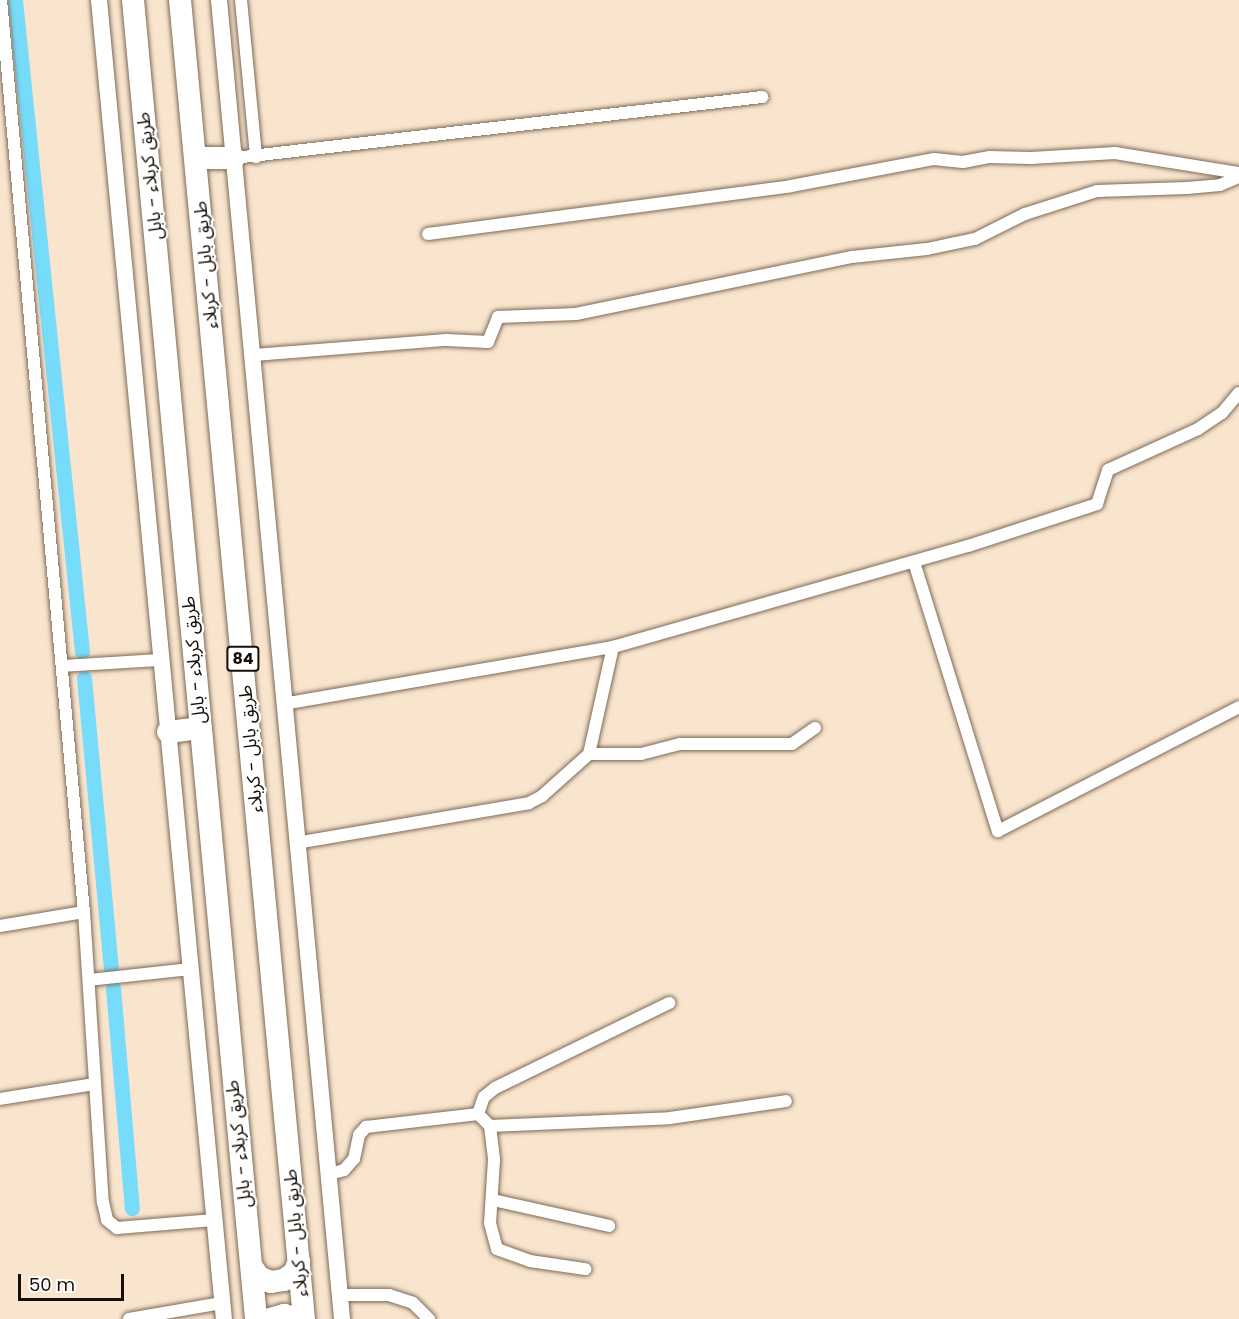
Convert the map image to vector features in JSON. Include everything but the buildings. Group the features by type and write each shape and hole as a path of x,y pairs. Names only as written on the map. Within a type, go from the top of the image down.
{"highway":[{"name":"طريق كربلاء - بابل","path":"133,0 256,1319"},
{"name":"طريق بابل - كربلاء","path":"180,0 304,1319"},
{"path":"196,158 245,158"},
{"path":"168,732 200,729"},
{"path":"252,1267 259,1277 271,1282 284,1280 294,1273 299,1262"},
{"path":"270,1319 284,1315 298,1319"}],"main road":[{"path":"99,0 223,1311"},
{"path":"219,0 245,158 254,355 283,704 330,1174 342,1319"}],"street":[{"path":"1,0 84,912 103,1202 111,1224 127,1229 214,1221"},
{"path":"241,0 245,158 762,97"},
{"path":"428,234 791,186 934,159 963,162 989,157 1115,153 1239,175"},
{"path":"254,355 446,340 488,342 498,317 576,314 852,257 927,249 975,239 1025,214 1097,191 1220,185 1239,175"},
{"path":"283,704 613,646 914,562 1097,504 1108,470 1198,429 1222,413 1239,393"},
{"path":"914,562 998,831 1239,707"},
{"path":"296,843 529,803 589,754 613,646"},
{"path":"62,666 161,660"},
{"path":"589,754 641,754 680,744 792,744 814,728"},
{"path":"0,926 84,912"},
{"path":"89,980 191,969"},
{"path":"478,1114 484,1096 495,1088 669,1003"},
{"path":"0,1099 95,1084"},
{"path":"490,1126 670,1118 786,1101"},
{"path":"330,1174 344,1170 354,1159 359,1135 366,1127 478,1114"},
{"path":"478,1114 490,1126 494,1200 490,1223 497,1249 530,1262 585,1269"},
{"path":"494,1200 609,1226"},
{"path":"339,1295 389,1295 413,1303 429,1319"},
{"path":"129,1319 223,1311"}],"waterway":[{"path":"15,0 82,652"},
{"path":"84,678 111,968"},
{"path":"113,988 132,1208"}]}
